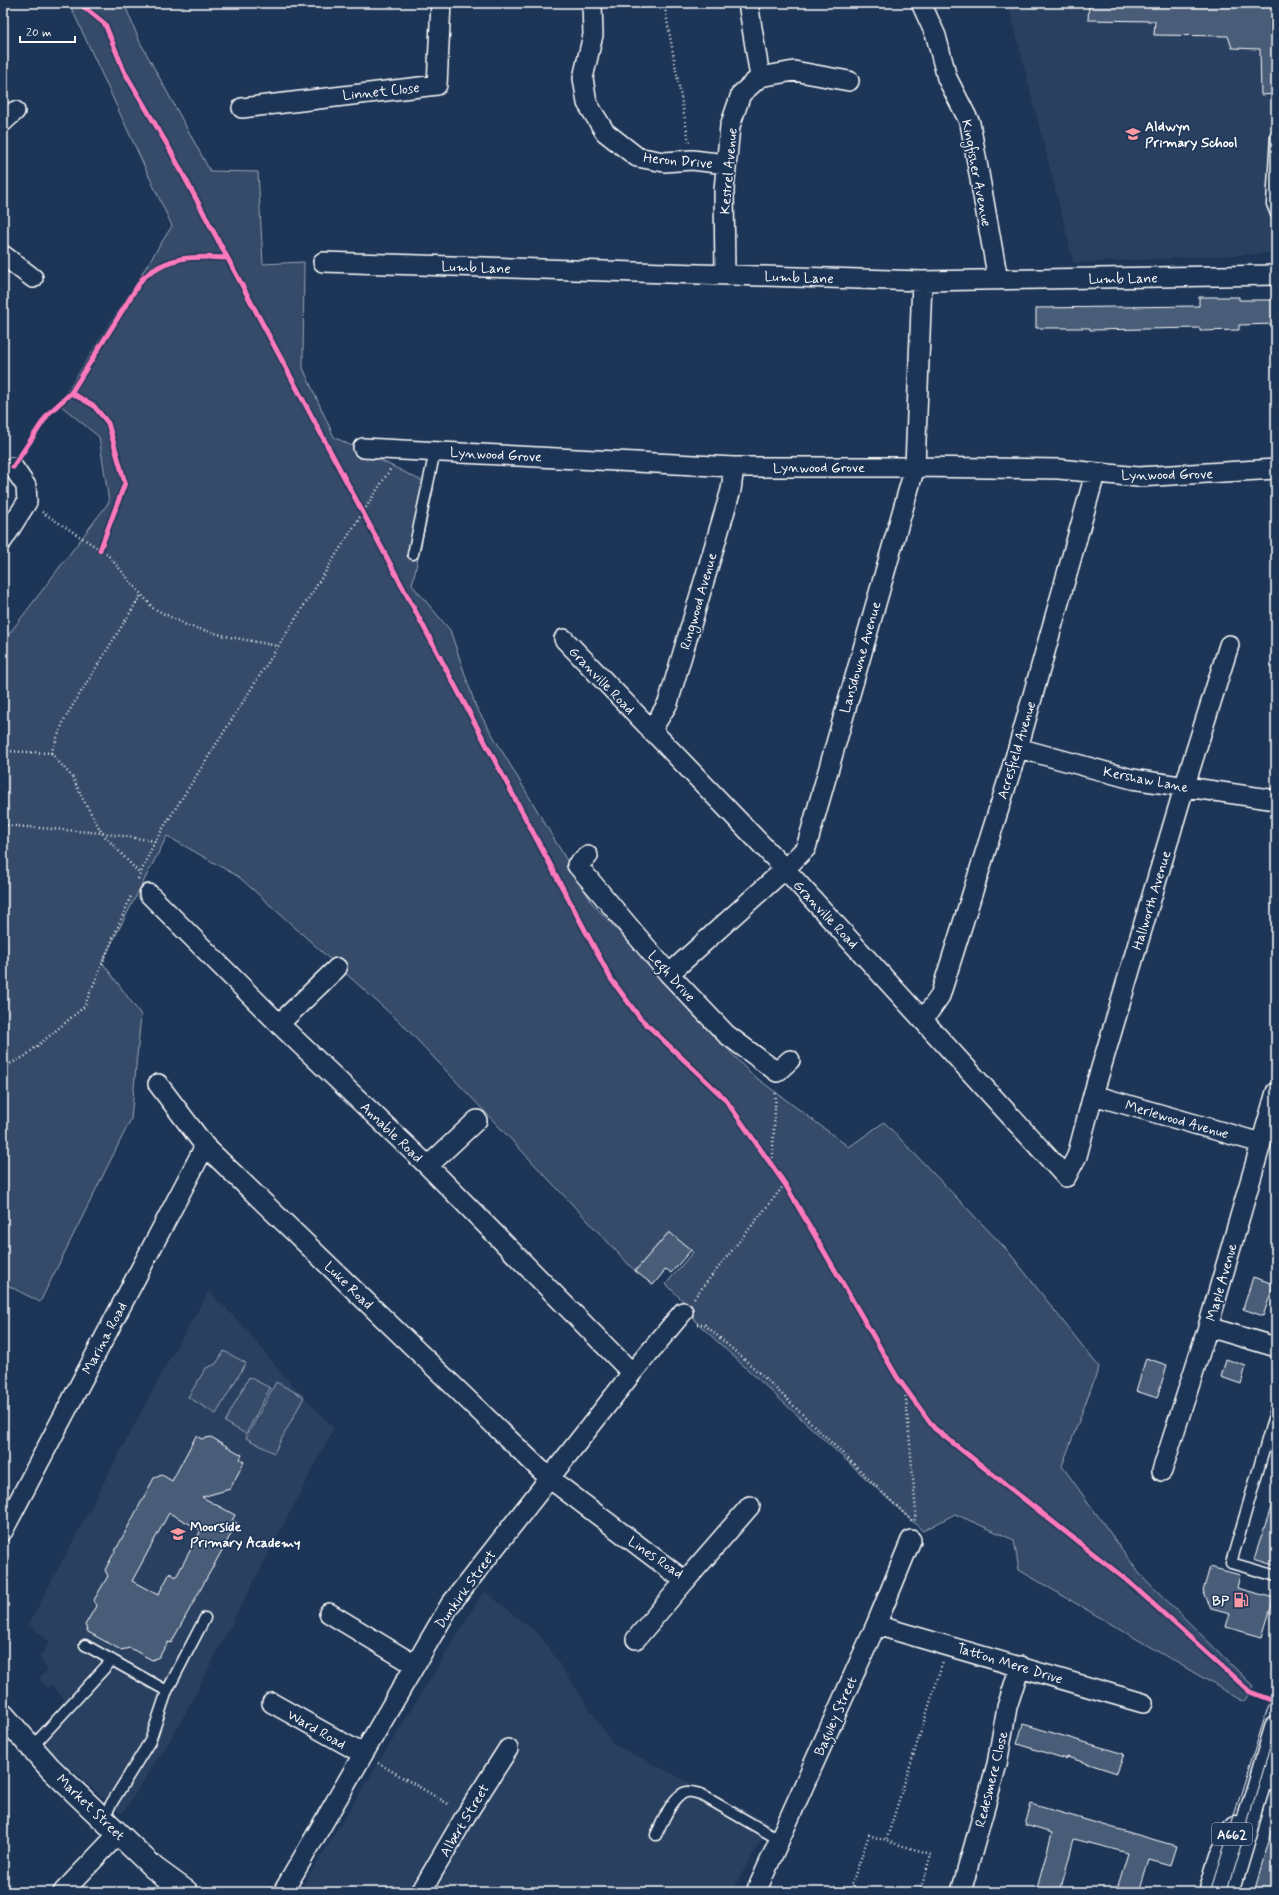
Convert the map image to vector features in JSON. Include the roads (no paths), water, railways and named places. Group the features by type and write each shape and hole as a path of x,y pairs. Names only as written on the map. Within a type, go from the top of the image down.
{"main road":[{"name":"Market Street","path":"3,1715 50,1768 154,1868 187,1892"},
{"name":"A662","path":"1227,1892 1269,1780 1276,1728"},
{"name":"A662","path":"1210,1892 1221,1856 1269,1780"}],"street":[{"name":"Linnet Close","path":"242,108 437,85 441,3"},
{"name":"Heron Drive","path":"592,3 593,35 583,78 586,102 605,132 637,156 664,162 692,160 726,164"},
{"path":"748,3 760,77 794,71 850,81"},
{"name":"Kingfisher Avenue","path":"921,3 936,36 947,78 970,123 998,280"},
{"name":"Kestrel Avenue","path":"725,274 724,190 730,126 741,94 760,77"},
{"path":"3,255 33,278"},
{"name":"Lumb Lane","path":"323,262 922,281 1276,275"},
{"name":"Lansdowne Avenue","path":"670,974 785,870 806,848 915,467 922,281"},
{"name":"Lynwood Grove","path":"363,448 734,467 1059,469 1095,474 1138,477 1276,469"},
{"path":"3,540 27,502 26,486 13,467"},
{"name":"Ringwood Avenue","path":"652,731 668,703 731,490 734,467"},
{"name":"Acresfield Avenue","path":"923,1020 940,996 1018,748 1095,474"},
{"name":"Granville Road","path":"564,639 785,870 1066,1177 1077,1156"},
{"name":"Hallworth Avenue","path":"1077,1156 1093,1095 1184,788 1229,645"},
{"name":"Kershaw Lane","path":"1018,748 1132,779 1184,788 1276,800"},
{"name":"Legh Drive","path":"588,856 577,865 670,974 726,1034 783,1066"},
{"name":"Annable Road","path":"139,890 428,1166 632,1373"},
{"path":"280,1024 337,968"},
{"name":"Luke Road","path":"158,1084 206,1146 549,1478"},
{"name":"Maple Avenue","path":"1162,1471 1208,1327 1276,1092"},
{"name":"Merlewood Avenue","path":"1093,1095 1261,1143"},
{"path":"428,1166 477,1120"},
{"name":"Marina Road","path":"3,1531 206,1146"},
{"name":"Dunkirk Street","path":"283,1892 450,1605 632,1373 683,1312"},
{"path":"1208,1327 1276,1347"},
{"name":"Lines Road","path":"549,1478 685,1581 750,1506"},
{"name":"Baguley Street","path":"756,1892 876,1625 913,1531"},
{"path":"636,1639 685,1581"},
{"path":"329,1613 415,1665"},
{"name":"Tatton Mere Drive","path":"876,1625 1143,1703"},
{"name":"Redesmere Close","path":"961,1892 997,1764 1007,1707 1020,1666"},
{"name":"Ward Road","path":"272,1703 363,1754"},
{"name":"Albert Street","path":"421,1892 466,1815 508,1748"},
{"path":"63,1892 111,1826"}],"lane":[{"path":"1276,135 1272,204 1276,214"},
{"path":"413,554 435,451"},
{"path":"1276,1409 1231,1563 1276,1576"},
{"path":"111,1826 111,1804 150,1741 167,1691 205,1618"},
{"path":"85,1645 167,1691"},
{"path":"32,1747 112,1660"},
{"path":"656,1835 675,1799 687,1792 700,1794 780,1840"}],"tram line":[{"path":"1210,1892 1276,1682"},
{"path":"1227,1892 1276,1728"}],"place":[{"name":"Aldwyn Primary School","path":"1133,134"},
{"name":"Moorside Primary Academy","path":"178,1534"},
{"name":"BP","path":"1241,1600"}]}
